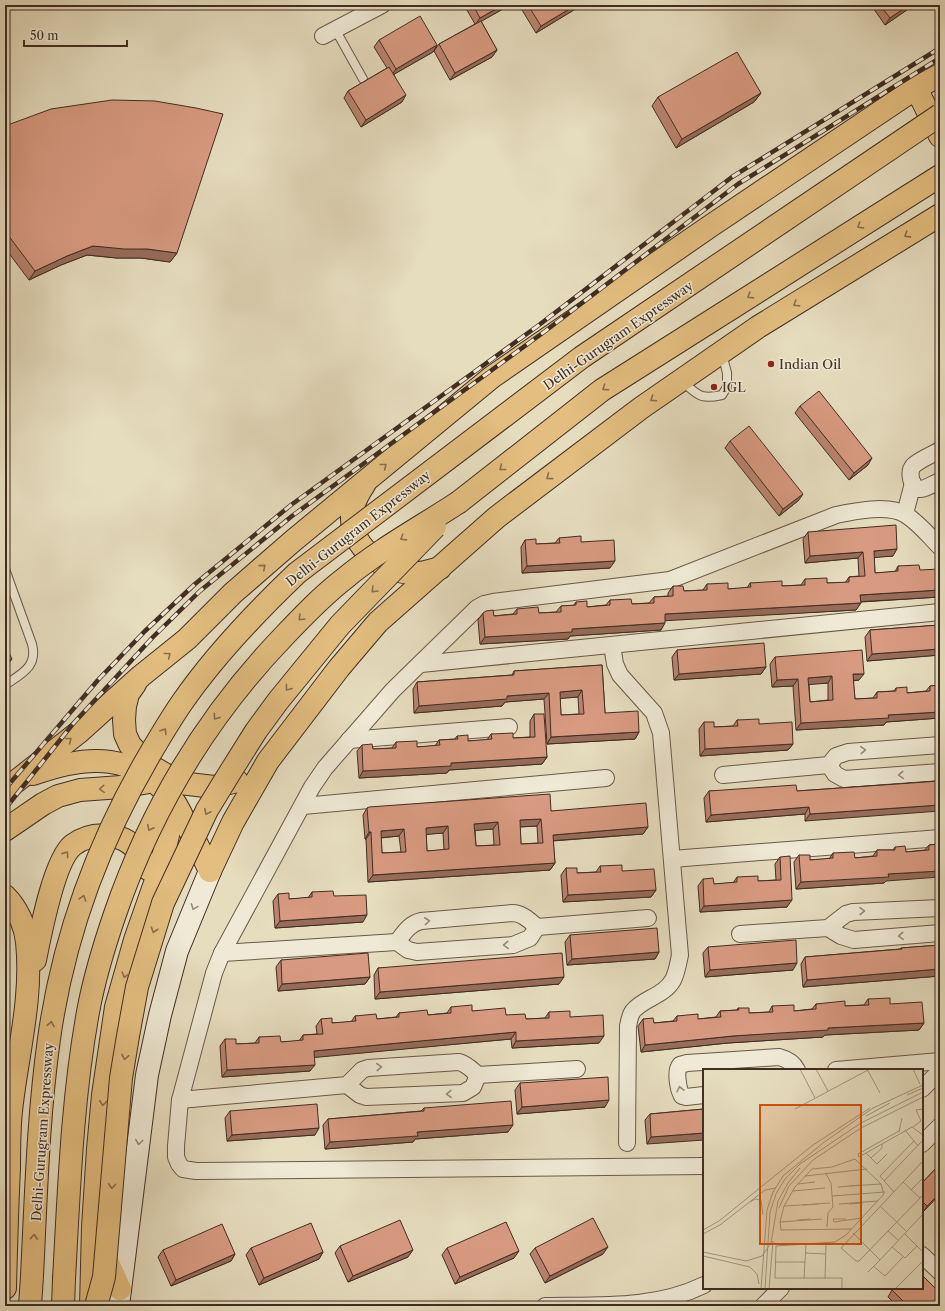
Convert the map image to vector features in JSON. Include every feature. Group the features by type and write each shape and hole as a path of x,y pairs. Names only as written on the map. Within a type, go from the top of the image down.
{"main road":[{"path":"5,790 78,732 141,676 187,640 233,593 294,540 492,377 709,227 916,88 940,75"},
{"path":"916,88 940,136"},
{"name":"Delhi-Gurugram Expressway","path":"30,1306 38,1142 49,1037 59,984 71,936 84,894 99,854 135,779 180,704 210,666 258,611 298,573 582,357 940,115"},
{"path":"63,1306 76,1100 88,1010 97,971 125,884 148,831 200,739 232,695 263,658 303,616 343,579 375,556 459,502 602,390 940,176"},
{"path":"119,1298 147,1075 160,1015 177,951 210,871 233,822 268,760 339,668 378,622 497,517 641,408 758,327 940,215"},
{"path":"368,479 357,494 352,518 355,534 363,547 376,560 399,571 425,573 440,568"},
{"path":"96,1306 104,1277 121,1078 128,1036 137,987 163,904 207,810 240,755 278,701 306,664 340,625 459,502"},
{"path":"141,676 128,694 125,706 125,734 130,745 149,765 180,783 214,787 238,780 255,771 268,760"},
{"path":"5,790 32,774 57,766 89,761 110,762 128,766 144,773 176,804 210,871"},
{"path":"10,826 58,796 80,790 121,787 154,782"},
{"path":"91,1306 93,1226 103,1094 116,1007 135,940 161,866 176,804"},
{"path":"5,1288 10,1112 27,999 39,937 59,866 65,854 73,845 87,838 102,835 116,837 129,842 138,849 145,860 148,870 149,882 147,904"},
{"path":"5,896 18,913 24,926 27,941 27,999"},
{"path":"93,1226 119,1298"}],"street":[{"path":"329,33 382,5"},
{"path":"940,450 914,465 910,473 913,483 918,489 922,489 940,481"},
{"path":"905,514 913,483"},
{"path":"703,1166 189,1171 183,1169 179,1164 176,1157 176,1146 180,1100 214,973 222,953 302,806 319,776 349,740 393,690 421,664 470,613 484,604 493,602 670,580 836,515 858,511 887,509 905,514 940,547"},
{"path":"421,664 940,612"},
{"path":"612,645 615,664 620,675 654,713 661,733 680,955 677,972 672,981 664,990 634,1010 630,1016 628,1026 627,1143"},
{"path":"349,740 509,727"},
{"path":"723,775 829,765 836,756 848,752 940,745"},
{"path":"829,765 835,774 844,779 940,772"},
{"path":"302,806 606,778"},
{"path":"672,859 940,838"},
{"path":"740,934 828,928 846,914 853,912 940,908"},
{"path":"397,942 408,928 416,922 421,921 517,913 524,916 537,927 648,918"},
{"path":"222,953 397,942 408,950 417,952 512,945 530,938 537,927"},
{"path":"828,928 841,936 854,940 940,933"},
{"path":"703,1095 682,1096 680,1092 678,1070 680,1065 687,1063 779,1058 786,1059 791,1062 796,1069"},
{"path":"846,1069 940,1060"},
{"path":"180,1100 347,1085 362,1070 368,1068 459,1062 464,1063 478,1075 577,1069"},
{"path":"923,1088 940,1071"},
{"path":"347,1085 360,1095 366,1097 463,1093 473,1086 478,1075"},
{"path":"923,1143 940,1126"},
{"path":"923,1256 940,1272"},
{"path":"545,1306 612,1306 645,1303 672,1297 703,1285"},
{"path":"763,1306 780,1289"}],"lane":[{"path":"329,33 364,79"},
{"path":"681,380 701,397 722,395 727,387 727,373 722,352"},
{"path":"5,569 32,644 34,655 30,666 5,685"}],"building":[{"path":"473,5 503,5 480,18"},
{"path":"528,5 576,5 541,26"},
{"path":"880,5 909,5 890,18"},
{"path":"420,16 437,45 396,69 379,40"},
{"path":"481,21 497,50 455,73 439,44"},
{"path":"737,52 761,93 682,139 658,97"},
{"path":"389,67 406,95 366,120 348,91"},
{"path":"112,100 155,101 223,114 177,253 147,249 124,249 93,246 35,271 5,231 5,126 51,109"},
{"path":"819,391 872,458 854,473 800,406"},
{"path":"749,426 803,494 783,509 730,441"},
{"path":"896,525 897,549 874,551 875,573 898,571 898,566 919,565 920,570 940,569 940,590 860,595 861,603 665,614 665,623 572,629 572,632 485,637 483,613 486,611 493,610 494,616 517,614 517,609 538,607 539,613 561,612 561,606 576,605 576,602 587,601 587,607 610,605 610,600 631,599 632,604 654,603 654,597 673,596 673,586 683,586 684,591 707,590 707,584 728,583 728,589 751,587 750,583 782,581 782,586 805,585 805,579 827,578 827,583 849,582 849,577 865,576 863,552 810,556 808,532"},
{"path":"581,536 581,542 614,540 615,561 527,566 525,540 536,539 536,544 560,543 559,538"},
{"path":"940,625 940,649 872,654 870,630"},
{"path":"764,643 766,667 679,674 677,650"},
{"path":"5,645 12,659 5,662"},
{"path":"862,650 864,674 853,674 855,699 877,698 877,692 896,691 896,688 907,687 907,693 930,691 930,686 940,685 940,712 888,715 889,718 801,723 798,679 777,680 775,657","holes":["832,676 833,700 810,702 808,678"]},
{"path":"602,665 605,713 638,711 639,732 551,737 549,693 507,696 507,699 419,706 417,682 514,675 514,671","holes":["582,690 584,714 561,715 560,692"]},
{"path":"534,714 544,714 547,757 451,763 451,766 363,771 362,745 372,744 373,749 396,748 396,742 417,741 417,747 440,745 439,740 458,739 457,736 468,735 468,741 492,739 491,734 513,733 513,738 535,737"},
{"path":"759,719 759,724 792,722 793,744 705,749 704,722 714,722 714,727 738,726 737,720"},
{"path":"940,781 940,805 810,814 809,807 711,815 709,791 796,785 797,791"},
{"path":"550,794 551,811 646,803 648,827 553,835 555,863 373,875 371,832 369,832 367,808","holes":["541,819 543,843 521,844 520,820","498,822 500,845 476,846 474,824","448,826 449,849 427,851 426,828","404,829 406,852 382,853 381,831"]},
{"path":"940,844 940,871 888,874 889,877 801,882 799,855 810,855 810,860 833,858 833,853 854,852 855,858 877,856 877,850 895,850 895,847 905,846 906,852 929,850 929,845"},
{"path":"790,856 792,900 704,906 703,879 713,878 714,884 737,882 737,877 758,876 758,881 781,880 780,857"},
{"path":"622,865 622,871 654,869 656,890 568,895 566,868 577,868 577,873 601,872 600,866"},
{"path":"333,891 334,896 366,895 367,915 280,921 278,894 289,893 289,899 312,897 312,892"},
{"path":"657,928 659,952 572,959 570,935"},
{"path":"796,940 797,963 710,970 708,947"},
{"path":"940,945 940,969 807,980 805,957"},
{"path":"368,953 370,977 282,984 281,960"},
{"path":"562,953 564,977 380,992 378,968"},
{"path":"890,998 890,1004 922,1002 924,1023 828,1028 828,1030 733,1036 645,1045 643,1019 653,1018 654,1023 677,1021 677,1016 698,1014 698,1019 721,1017 720,1011 739,1010 738,1008 749,1008 749,1013 773,1012 772,1006 794,1005 794,1011 816,1009 816,1004 845,1001 845,1006 869,1005 868,999"},
{"path":"472,1005 472,1011 505,1008 506,1015 525,1014 526,1019 549,1018 549,1012 570,1011 570,1017 603,1015 604,1036 516,1041 516,1032 314,1051 315,1065 227,1070 225,1039 236,1039 236,1044 259,1043 259,1037 280,1036 281,1042 303,1040 303,1035 323,1034 321,1019 332,1018 332,1023 356,1021 355,1016 376,1014 377,1019 399,1017 399,1013 427,1010 428,1015 451,1013 451,1007"},
{"path":"608,1077 609,1100 522,1107 520,1083"},
{"path":"511,1101 513,1125 417,1132 418,1136 330,1142 328,1119 424,1111 424,1108"},
{"path":"317,1104 319,1128 232,1135 230,1111"},
{"path":"703,1109 703,1133 651,1137 650,1114"},
{"path":"940,1164 940,1193 927,1206 923,1202 923,1182"},
{"path":"593,1218 608,1247 550,1276 535,1248"},
{"path":"400,1220 413,1250 353,1276 340,1246"},
{"path":"506,1222 519,1251 460,1277 447,1248"},
{"path":"311,1223 323,1252 264,1278 251,1248"},
{"path":"222,1224 235,1254 176,1280 163,1250"},
{"path":"923,1276 940,1293 940,1306 908,1306 892,1290 923,1289"}],"railway":[{"path":"5,789 98,680 145,631 195,584 291,505 539,325 732,177 940,48"},
{"path":"5,809 72,725 153,637 200,591 292,516 544,332 738,184 940,58"}],"place":[{"name":"Indian Oil","path":"771,364"},
{"name":"IGL","path":"714,387"}]}
